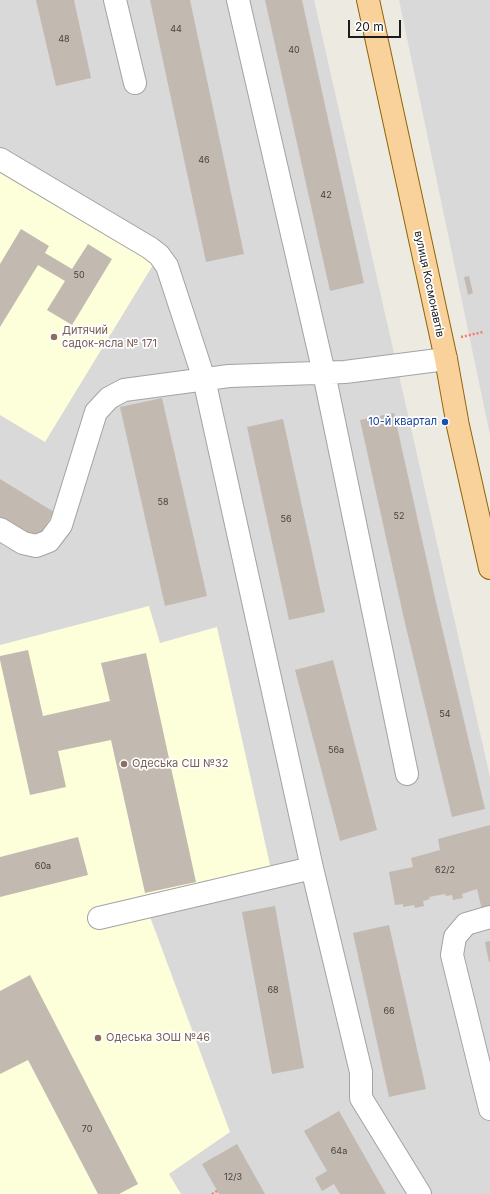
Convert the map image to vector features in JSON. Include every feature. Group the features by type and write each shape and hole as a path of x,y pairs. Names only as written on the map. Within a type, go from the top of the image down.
{"main road":[{"name":"вулиця Космонавтів","path":"368,0 446,359 458,426 490,568"}],"lane":[{"path":"115,0 135,83"},
{"path":"238,0 324,373 407,774"},
{"path":"0,159 159,254 167,266 204,379 312,868 361,1072 361,1098 420,1194"},
{"path":"0,529 23,543 36,546 49,540 61,525 96,412 109,398 124,390 204,379 324,373 389,367 446,359"},
{"path":"98,918 312,868"},
{"path":"490,917 466,924 455,937 452,955 490,1109"}],"path":[{"path":"212,1194 217,1191"}],"shaded area":[{"path":"0,0 314,0 490,777 490,1194 0,1194"},
{"path":"399,0 490,0 490,435"},
{"name":"Дитячий садок-ясла № 171","path":"0,165 156,260 45,442 0,415"},
{"path":"149,606 160,643 217,627 274,883 146,906 230,1132 169,1174 181,1194 0,1194 0,645"}],"building":[{"path":"36,0 74,0 91,78 56,86"},
{"path":"150,0 190,0 244,254 206,262"},
{"path":"265,0 302,0 364,283 330,291"},
{"path":"21,229 49,246 45,253 72,269 88,244 112,259 72,325 47,310 65,281 38,265 0,327 0,264"},
{"path":"469,276 473,293 468,295 464,277"},
{"path":"162,398 207,596 165,606 120,407"},
{"path":"394,413 438,611 485,809 452,817 404,619 360,420"},
{"path":"283,419 325,612 289,620 247,427"},
{"path":"0,479 54,512 37,540 0,517"},
{"path":"28,650 43,716 110,701 101,663 146,653 196,882 145,893 111,740 58,751 66,787 30,795 0,660 0,656"},
{"path":"333,660 377,830 340,841 295,670"},
{"path":"490,825 490,913 483,914 477,889 462,894 463,898 453,900 452,895 446,896 445,894 429,897 430,899 423,901 424,906 415,908 414,905 403,907 403,904 395,905 389,872 413,867 411,858 440,850 438,839"},
{"path":"78,837 88,875 0,897 0,857"},
{"path":"275,906 304,1068 272,1074 242,912"},
{"path":"389,925 426,1089 389,1097 353,933"},
{"path":"490,941 490,962 489,962 485,942"},
{"path":"30,975 138,1184 119,1194 98,1194 28,1060 0,1074 0,991"},
{"path":"339,1111 386,1194 340,1194 334,1184 322,1191 315,1178 327,1171 304,1131"},
{"path":"237,1144 265,1194 219,1194 202,1164"}],"place":[{"name":"Дитячий садок-ясла № 171","path":"54,337"},
{"name":"10-й квартал","path":"445,422"},
{"name":"Одеська СШ №32","path":"124,764"},
{"name":"Одеська ЗОШ №46","path":"98,1038"}]}
